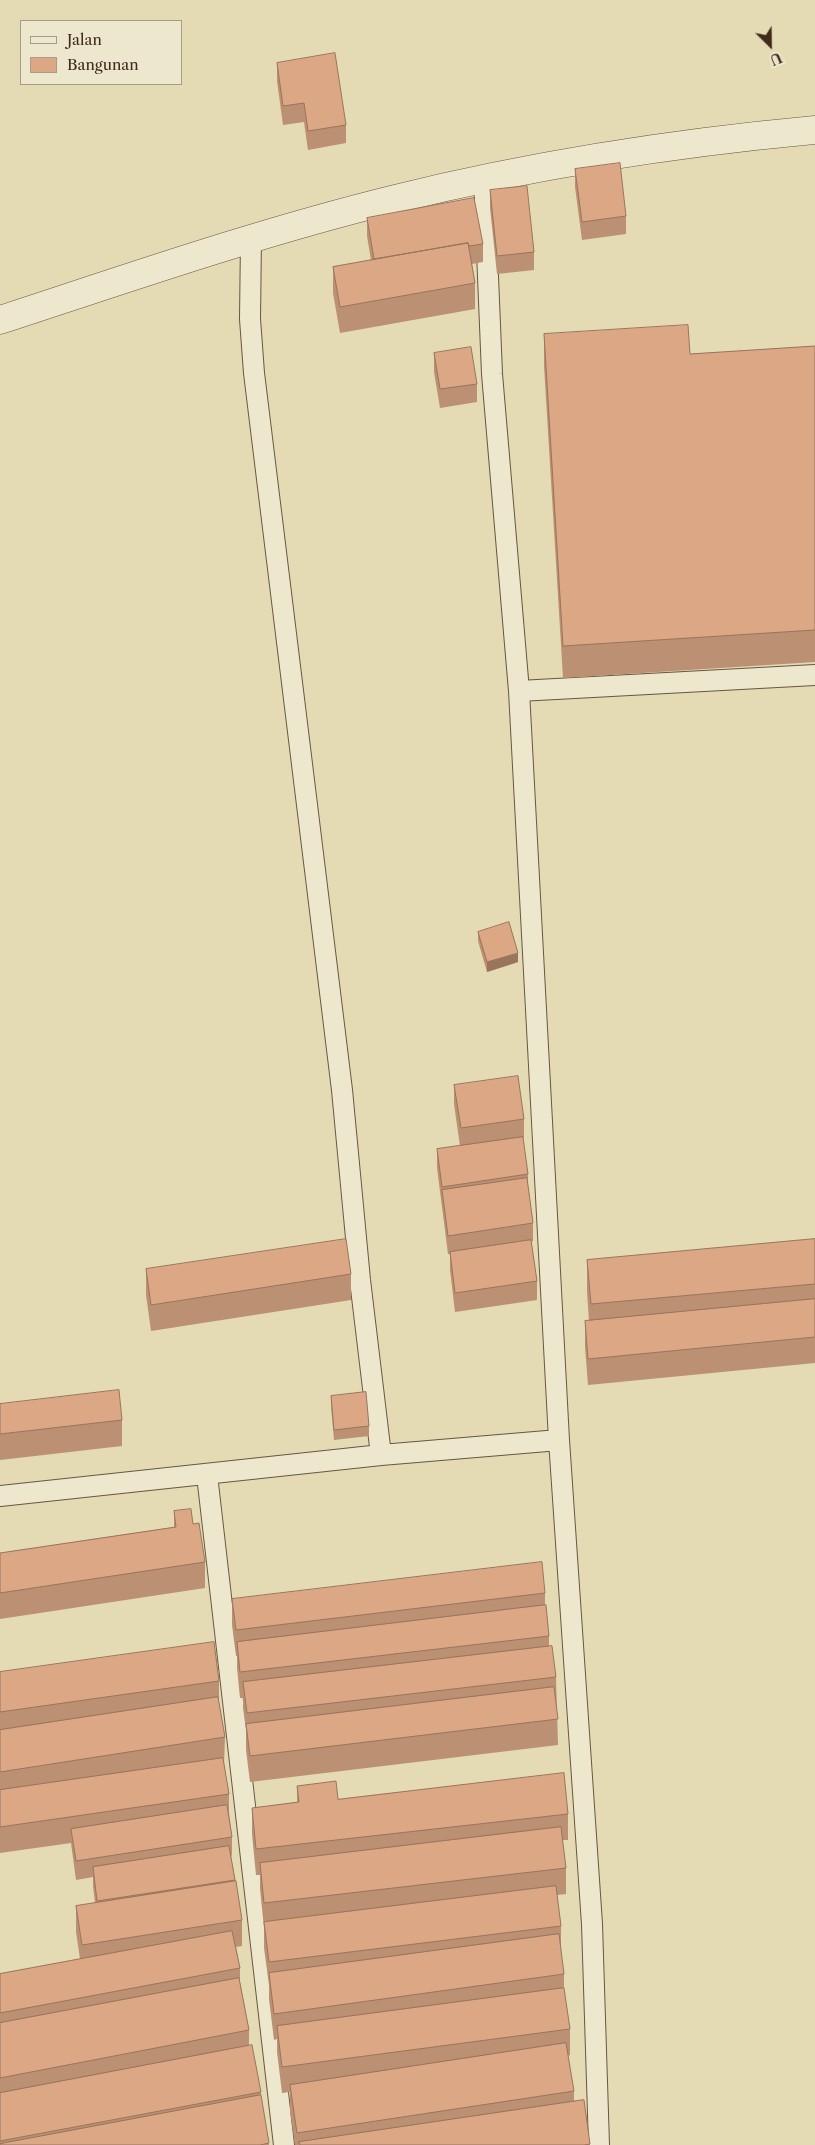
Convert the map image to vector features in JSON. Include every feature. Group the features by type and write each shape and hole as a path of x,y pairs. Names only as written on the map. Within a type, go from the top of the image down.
{"street":[{"path":"0,320 251,238 395,199 638,150 815,130"}],"lane":[{"path":"484,180 492,374 519,691 558,1440 592,1924 599,2145"},
{"path":"251,238 250,318 254,373 341,1080 360,1280 381,1455"},
{"path":"519,691 815,675"},
{"path":"0,1496 381,1455 558,1440"},
{"path":"207,1475 284,2145"}],"building":[{"path":"335,53 346,125 308,131 304,103 283,106 277,63"},
{"path":"620,163 626,216 582,222 575,169"},
{"path":"527,186 534,252 497,256 490,190"},
{"path":"474,198 483,244 469,246 468,243 374,259 367,218"},
{"path":"468,243 475,283 340,307 333,267"},
{"path":"688,325 690,354 815,346 815,630 563,646 544,334"},
{"path":"471,347 477,384 440,389 434,353"},
{"path":"509,922 518,953 487,962 478,932"},
{"path":"518,1076 524,1119 461,1128 454,1085"},
{"path":"523,1137 528,1174 442,1187 437,1149"},
{"path":"527,1178 533,1223 448,1236 442,1190"},
{"path":"346,1239 351,1274 151,1305 146,1269"},
{"path":"815,1239 815,1284 591,1304 587,1260"},
{"path":"531,1240 537,1281 455,1293 450,1252"},
{"path":"815,1299 815,1337 588,1359 585,1321"},
{"path":"119,1390 122,1420 0,1434 0,1404"},
{"path":"366,1392 369,1426 334,1430 331,1396"},
{"path":"191,1509 193,1524 199,1523 205,1562 0,1593 0,1553 176,1527 174,1511"},
{"path":"542,1562 545,1593 236,1630 232,1599"},
{"path":"546,1605 549,1636 240,1672 237,1642"},
{"path":"214,1642 219,1681 0,1712 0,1672"},
{"path":"552,1646 556,1677 247,1713 243,1682"},
{"path":"554,1687 558,1719 250,1756 246,1724"},
{"path":"218,1697 225,1737 0,1772 0,1730"},
{"path":"223,1758 229,1794 0,1827 0,1790"},
{"path":"564,1773 568,1814 256,1849 252,1808 299,1802 297,1786 336,1781 338,1799"},
{"path":"227,1805 232,1837 76,1861 71,1829"},
{"path":"561,1827 566,1868 264,1903 260,1863"},
{"path":"229,1846 235,1880 97,1901 93,1867"},
{"path":"236,1881 242,1920 82,1945 76,1906"},
{"path":"556,1886 561,1926 269,1962 264,1922"},
{"path":"232,1931 240,1968 0,2013 0,1974"},
{"path":"559,1934 564,1974 274,2014 269,1973"},
{"path":"239,1978 249,2030 0,2078 0,2023"},
{"path":"564,1988 570,2029 282,2067 277,2026"},
{"path":"566,2043 574,2091 297,2133 290,2085"},
{"path":"252,2045 261,2092 0,2141 0,2093"},
{"path":"261,2095 269,2143 260,2145 0,2145 0,2144"},
{"path":"584,2100 590,2144 584,2145 300,2145 299,2142"}]}
